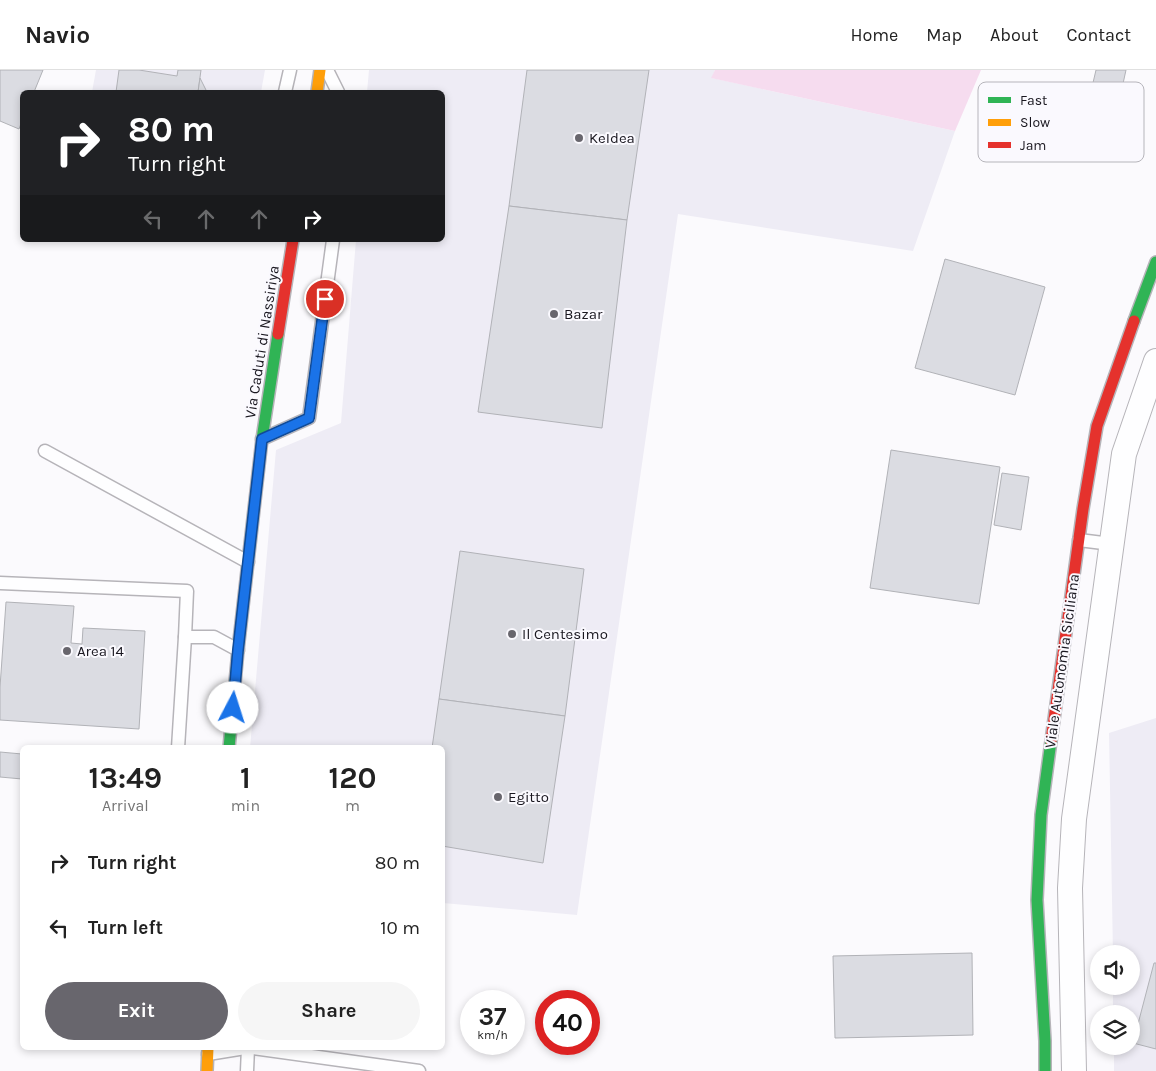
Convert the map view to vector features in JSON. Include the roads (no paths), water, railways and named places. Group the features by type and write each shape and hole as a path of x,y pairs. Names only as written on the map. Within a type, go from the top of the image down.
{"street":[{"path":"316,90 320,70"},
{"name":"Via Caduti di Nassiriya","path":"229,745 262,439 293,242"},
{"name":"Viale Autonomia Siciliana","path":"1045,1071 1037,900 1041,815 1079,540 1097,426 1156,262"},
{"path":"1074,1071 1070,888 1074,819 1124,454 1156,361"},
{"path":"207,1071 208,1051"}],"lane":[{"path":"285,90 290,70"},
{"path":"327,70 337,90"},
{"path":"262,439 309,418 333,242"},
{"path":"45,452 248,562"},
{"path":"1079,540 1111,544"},
{"path":"0,583 187,590 178,745"},
{"path":"185,637 214,637 238,650"},
{"path":"208,1051 221,1050"},
{"path":"247,1050 247,1071"},
{"path":"267,1050 412,1070"}],"place":[{"name":"KeIdea","path":"579,138"},
{"name":"Bazar","path":"554,314"},
{"name":"Il Centesimo","path":"512,634"},
{"name":"Area 14","path":"67,651"},
{"name":"Egitto","path":"498,797"}]}
